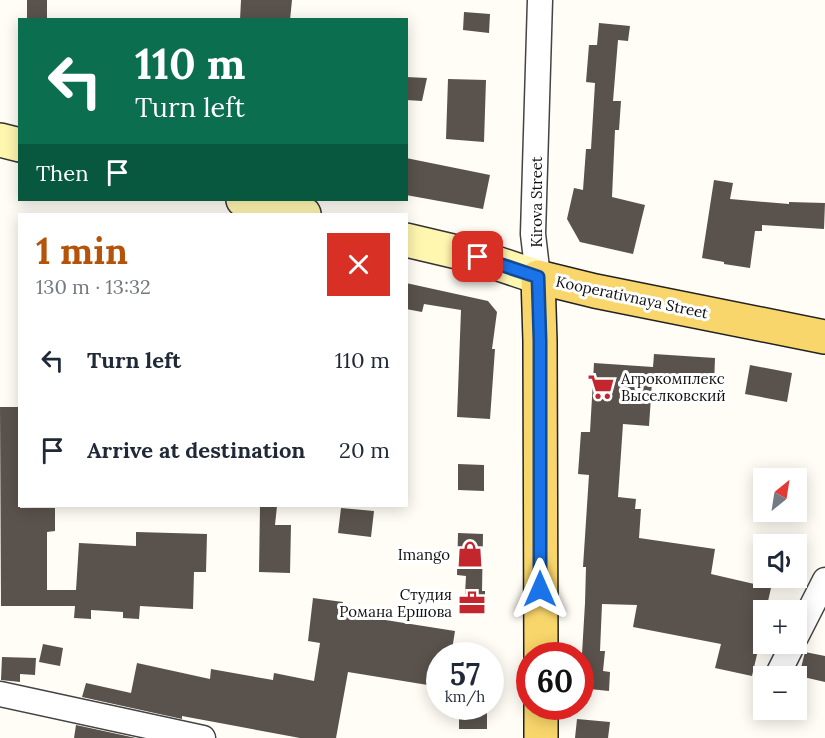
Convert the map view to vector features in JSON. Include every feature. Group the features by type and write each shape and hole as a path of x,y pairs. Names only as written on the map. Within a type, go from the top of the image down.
{"main road":[{"name":"Kooperativnaya Street","path":"538,277 595,291 825,337"},
{"name":"Kirova Street","path":"538,277 541,642"},
{"path":"541,720 541,738"}],"street":[{"name":"Kirova Street","path":"538,277 533,234 540,0"},
{"path":"0,140 18,144"},
{"path":"247,201 300,213"},
{"name":"Kooperativnaya Street","path":"408,240 478,257 538,277"},
{"path":"807,615 825,580"},
{"path":"0,694 203,738"}],"building":[{"path":"27,0 47,0 47,18 27,18"},
{"path":"241,0 292,0 290,18 240,18"},
{"path":"464,12 490,14 489,33 463,30"},
{"path":"599,23 630,26 628,41 618,40 613,101 621,101 619,130 615,130 612,197 645,205 633,254 580,242 567,219 574,188 583,190 586,149 591,149 595,83 586,82 589,45 597,45"},
{"path":"408,77 427,78 422,101 408,100"},
{"path":"448,79 486,80 484,142 446,139"},
{"path":"408,158 490,175 483,209 408,195"},
{"path":"714,180 733,183 730,199 789,204 789,202 825,203 824,229 762,225 762,231 755,231 750,268 702,258"},
{"path":"408,283 488,301 497,312 492,349 495,349 490,419 457,417 461,310 424,304 422,312 408,309"},
{"path":"654,354 715,358 714,386 652,382 649,426 623,424 618,497 636,499 635,509 641,509 639,538 715,549 711,574 753,584 753,588 771,588 768,600 753,600 753,654 757,654 752,676 715,668 721,644 633,627 637,605 602,604 600,651 605,651 603,671 610,672 609,691 594,689 594,642 583,642 586,567 583,567 589,475 578,474 581,432 590,432 594,363 653,367"},
{"path":"750,365 792,373 787,402 745,394"},
{"path":"0,407 18,407 18,507 55,508 55,531 47,532 47,590 76,590 79,543 136,546 136,532 207,534 206,572 194,572 193,609 140,606 139,619 123,618 123,612 91,610 91,619 74,618 75,606 1,606"},
{"path":"458,464 484,465 484,491 458,490"},
{"path":"260,507 277,507 275,525 291,525 290,573 259,572"},
{"path":"341,508 374,511 371,537 338,533"},
{"path":"458,533 483,534 482,591 485,591 485,612 464,612 466,576 457,575"},
{"path":"313,598 343,602 341,613 455,631 453,642 426,642 426,685 348,672 336,738 300,738 182,716 182,719 82,697 86,683 131,693 137,663 210,679 211,669 273,680 274,673 314,681 320,643 308,641"},
{"path":"43,644 63,648 60,666 39,662"},
{"path":"807,652 825,656 825,682 807,678 807,666 802,666"},
{"path":"2,657 36,658 35,675 20,674 20,682 1,680"},
{"path":"459,720 487,720 487,729 459,729"},
{"path":"577,720 610,722 608,738 575,738"},
{"path":"76,725 136,738 74,738"}],"place":[{"name":"Агрокомплекс Выселковский","path":"601,387"},
{"name":"Imango","path":"470,554"},
{"name":"Студия Романа Ершова","path":"472,603"}],"route":[{"path":"478,257 538,277 540,589"}]}
